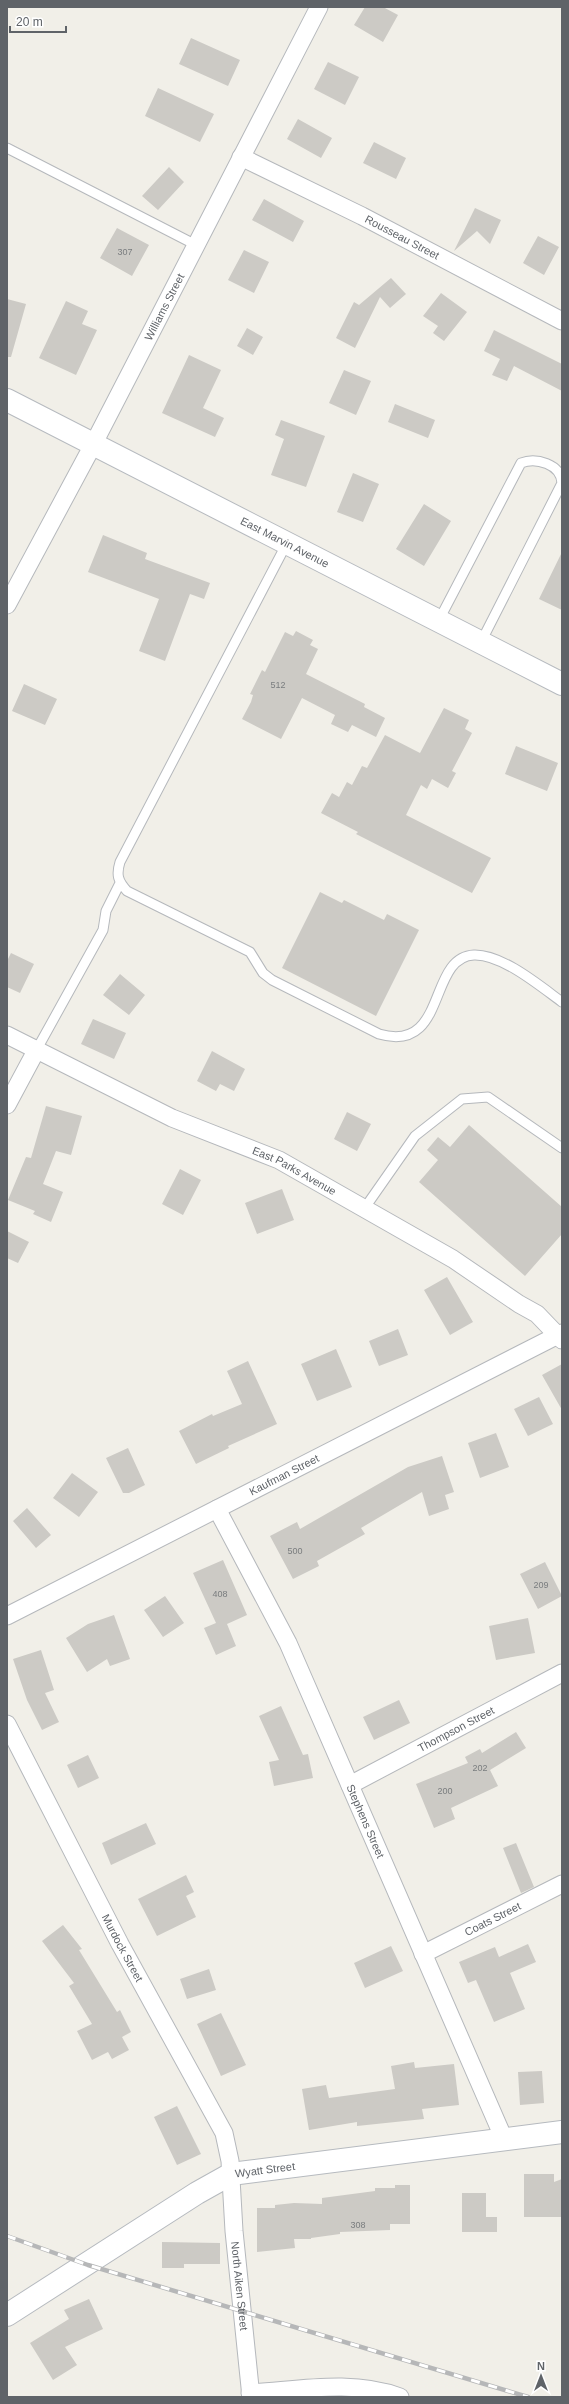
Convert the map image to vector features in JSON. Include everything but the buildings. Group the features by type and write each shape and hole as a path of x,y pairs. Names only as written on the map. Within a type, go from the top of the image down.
{"main road":[{"name":"East Marvin Avenue","path":"7,400 562,684"},
{"name":"Wyatt Street","path":"7,2314 197,2192 231,2174 562,2132"}],"street":[{"name":"Williams Street","path":"7,605 94,444 319,7"},
{"name":"Rousseau Street","path":"241,157 362,216 562,321"},
{"name":"East Parks Avenue","path":"7,1035 172,1118 279,1160 453,1259 519,1304 537,1314 561,1336"},
{"path":"7,1106 37,1049"},
{"name":"Kaufman Street","path":"7,1616 561,1336"},
{"name":"Stephens Street","path":"217,1509 288,1643 504,2139"},
{"name":"Thompson Street","path":"350,1785 562,1674"},
{"name":"Murdock Street","path":"7,1724 120,1944 224,2134 231,2174"},
{"name":"Coats Street","path":"423,1954 562,1884"},
{"name":"North Aiken Street","path":"231,2174 250,2395"},
{"path":"250,2395 349,2386 386,2392 400,2397"}],"lane":[{"path":"7,148 196,245"},
{"path":"439,620 521,463 529,460 545,463 558,472 562,483 481,642"},
{"path":"287,542 120,862 117,873 120,883 127,891 250,952 263,972 272,980 379,1034 390,1038 400,1038 418,1031 453,968 465,957 473,955 498,962 528,977 562,1002"},
{"path":"37,1049 103,930 106,911 120,883"},
{"path":"364,1209 415,1136 462,1099 488,1096 562,1148"}],"railway":[{"path":"7,2236 88,2265 528,2397"}]}
